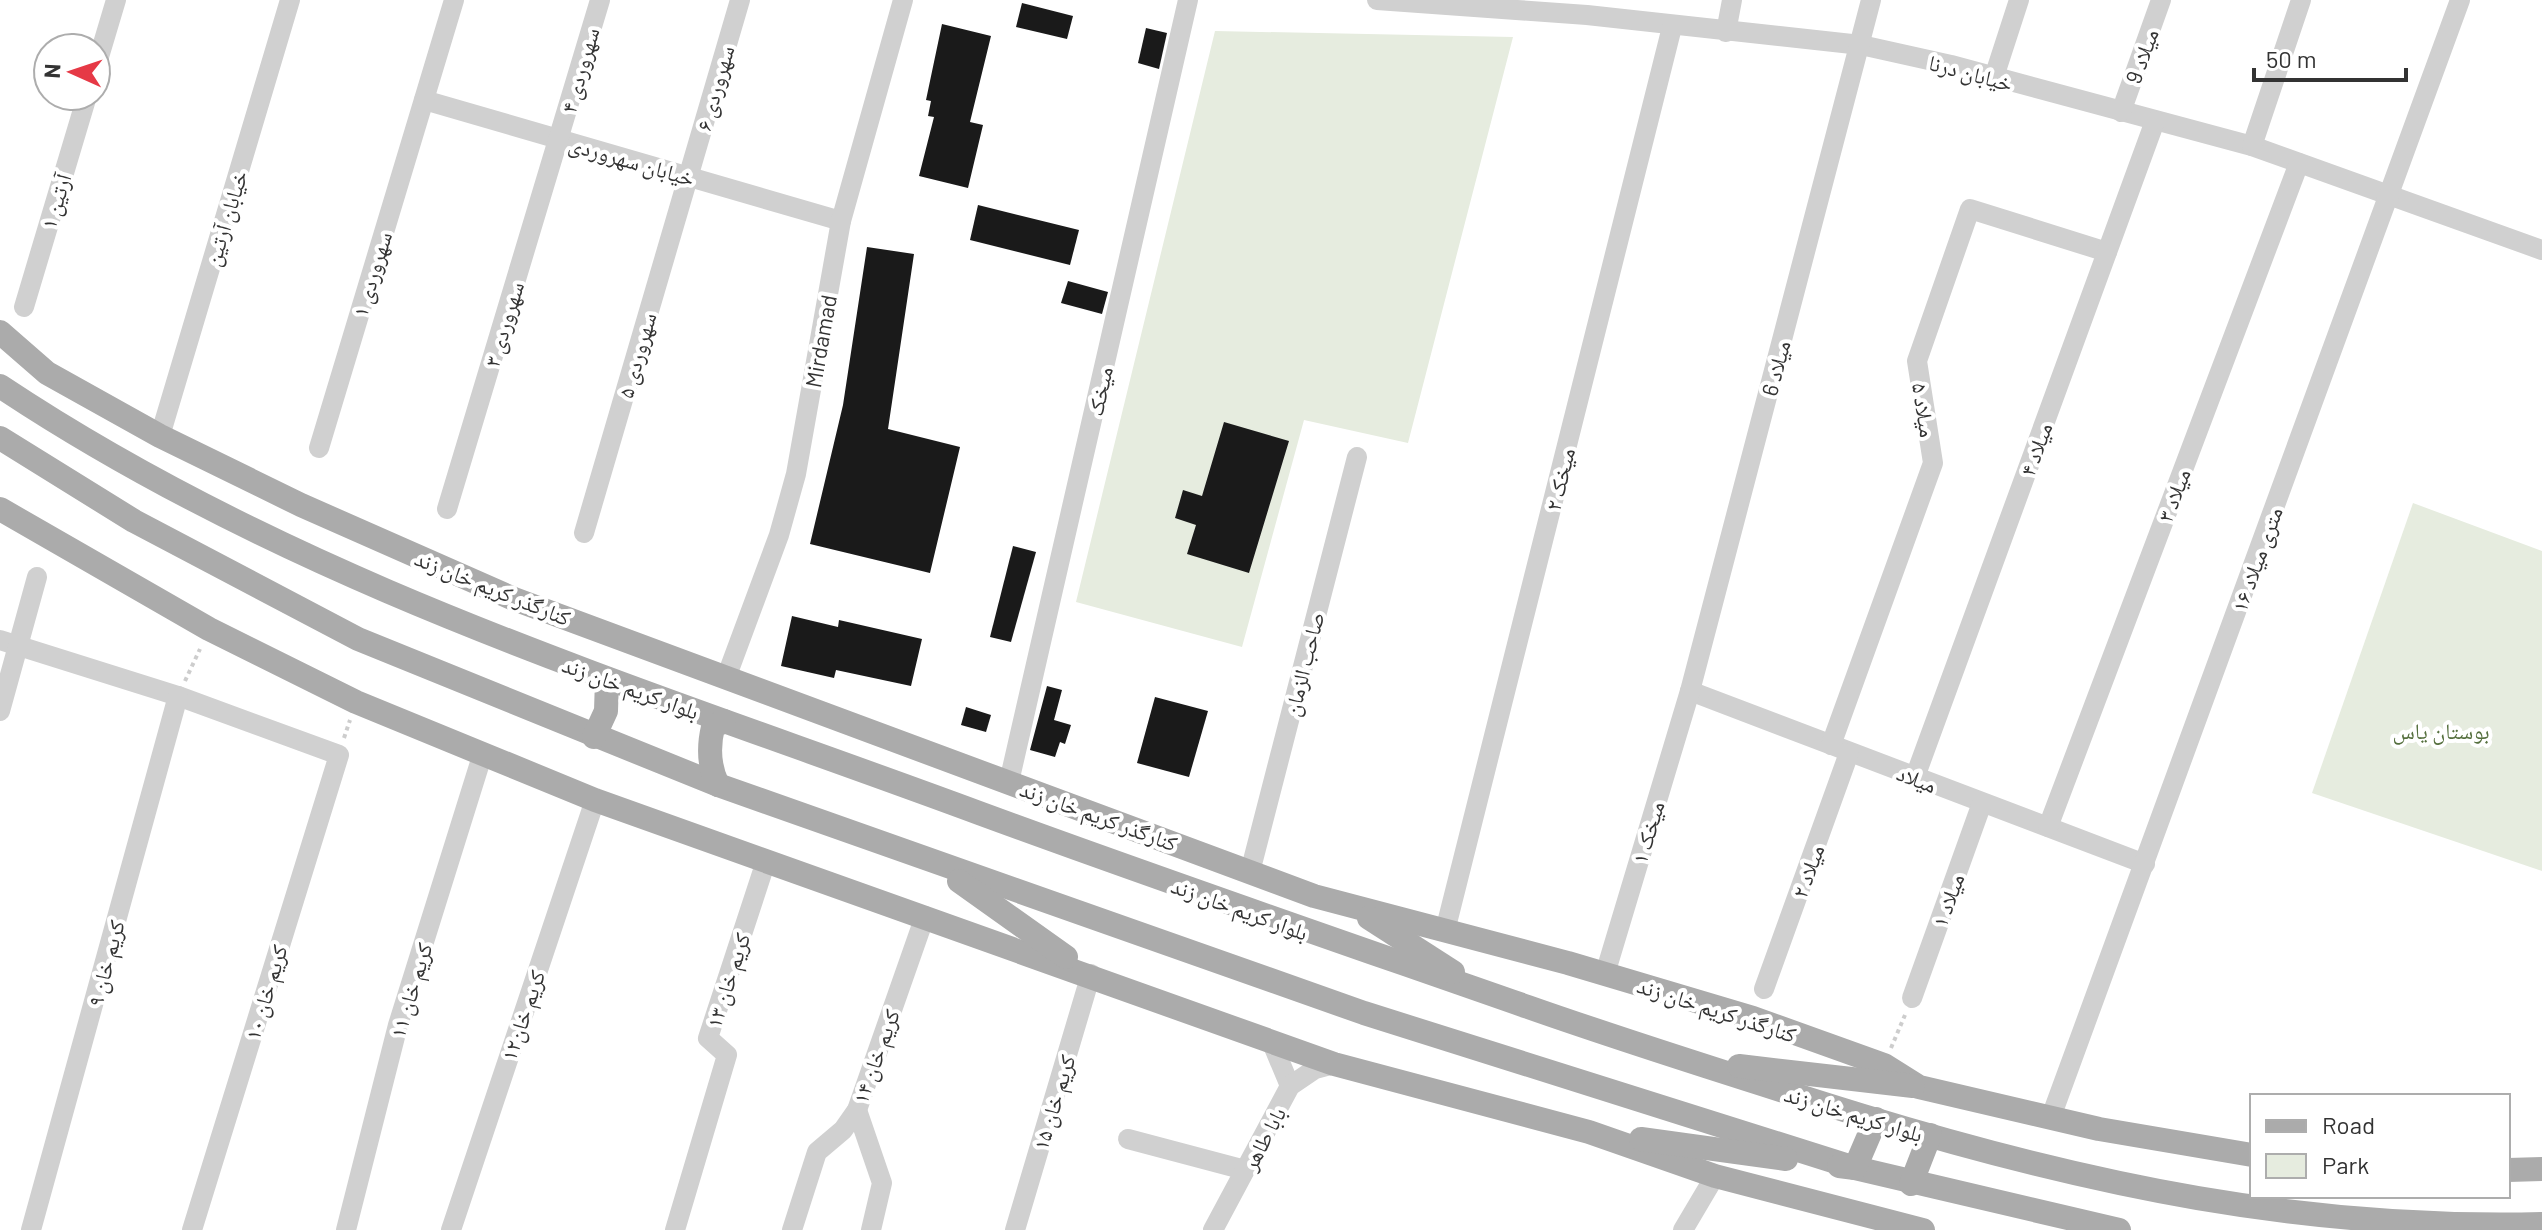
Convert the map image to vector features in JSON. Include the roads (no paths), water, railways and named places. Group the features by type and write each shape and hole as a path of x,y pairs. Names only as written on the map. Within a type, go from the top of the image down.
{"main road":[{"name":"کنارگذر کریم خان زند","path":"0,332 47,373 160,436 301,505 454,573 726,678 1250,872 1350,906 1605,974 1753,1018 1884,1065 1919,1087 2189,1146 2250,1155"},
{"path":"0,357 47,373"},
{"name":"بلوار کریم خان زند","path":"0,386 88,445 191,500 282,546 439,614 607,679 1312,934 1679,1059 1930,1135 2146,1192 2238,1209 2336,1221 2462,1228 2542,1224"},
{"path":"0,438 134,521 245,583 358,639 718,785 1364,1013 1855,1168 1911,1184 2119,1230"},
{"path":"0,509 209,629 356,702 595,800 1091,974 1334,1064 1589,1132 1715,1176 1923,1230"},
{"path":"439,614 454,573"},
{"path":"594,737 606,711 607,679"},
{"path":"718,785 710,768 710,740 713,727 724,721"},
{"path":"934,863 1091,974"},
{"path":"1350,906 1481,990"},
{"path":"1679,1059 1919,1087"},
{"path":"1855,1168 1876,1119"},
{"path":"1589,1132 1855,1168"},
{"path":"1911,1184 1930,1135"},
{"path":"2510,1170 2542,1169"}],"street":[{"path":"106,32 116,0"},
{"name":"خیابان آرتین","path":"160,436 290,0"},
{"name":"سهروردی ۱","path":"319,448 454,0"},
{"name":"سهروردی ۴","path":"559,139 600,0"},
{"name":"سهروردی ۶","path":"688,176 740,0"},
{"name":"Mirdamad","path":"726,678 779,535 796,474 841,221 903,0"},
{"name":"میخک","path":"1009,782 1188,0"},
{"name":"خیابان درنا","path":"1377,0 1589,8 1672,27 1861,45 2252,146 2542,250"},
{"path":"1726,32 1732,0"},
{"name":"میلاد 6","path":"1690,691 1871,0"},
{"path":"1994,77 2019,0"},
{"name":"میلاد 9","path":"2121,112 2161,0"},
{"path":"2252,146 2301,0"},
{"name":"۱۶ متری میلاد","path":"2051,1117 2460,0"},
{"name":"میخک ۲","path":"1445,931 1672,27"},
{"name":"خیابان سهروردی","path":"424,100 841,221"},
{"name":"آرتین ۱","path":"24,307 82,112"},
{"name":"میلاد ۴","path":"1915,777 2155,121"},
{"name":"سهروردی ۳","path":"447,509 559,139"},
{"name":"میلاد ۳","path":"2048,827 2299,163"},
{"name":"سهروردی ۵","path":"584,533 688,176"},
{"name":"میلاد ۵","path":"1840,749 1933,463 1917,361 1970,209 2107,252"},
{"name":"صاحب الزمان","path":"1250,872 1357,457"},
{"path":"0,711 9,642 37,577"},
{"path":"9,642 178,696"},
{"name":"میلاد","path":"1690,691 2145,864"},
{"name":"میخک ۱","path":"1605,974 1690,691"},
{"name":"کریم خان ۱۰","path":"178,696 339,755 192,1230"},
{"name":"کریم خان ۹","path":"31,1230 178,696"},
{"name":"میلاد ۲","path":"1764,989 1840,749"},
{"name":"کریم خان ۱۱","path":"346,1230 398,1025 483,753"},
{"name":"کریم خان۱۲","path":"451,1230 595,800"},
{"name":"میلاد ۱","path":"1912,998 1982,803"},
{"name":"کریم خان ۱۳","path":"675,1230 727,1055 708,1038 766,861"},
{"name":"کریم خان ۱۴","path":"792,1230 817,1152 843,1130 857,1110 925,916"},
{"name":"کریم خان ۱۵","path":"1015,1230 1091,974"},
{"name":"بابا طاهر","path":"1213,1230 1290,1086 1272,1043"},
{"path":"1290,1086 1315,1069 1334,1064"},
{"path":"857,1110 882,1183 871,1230"},
{"path":"1128,1139 1245,1170"},
{"path":"1683,1230 1715,1176"}],"park label":[{"name":"بوستان یاس","path":"2441,730"}]}
